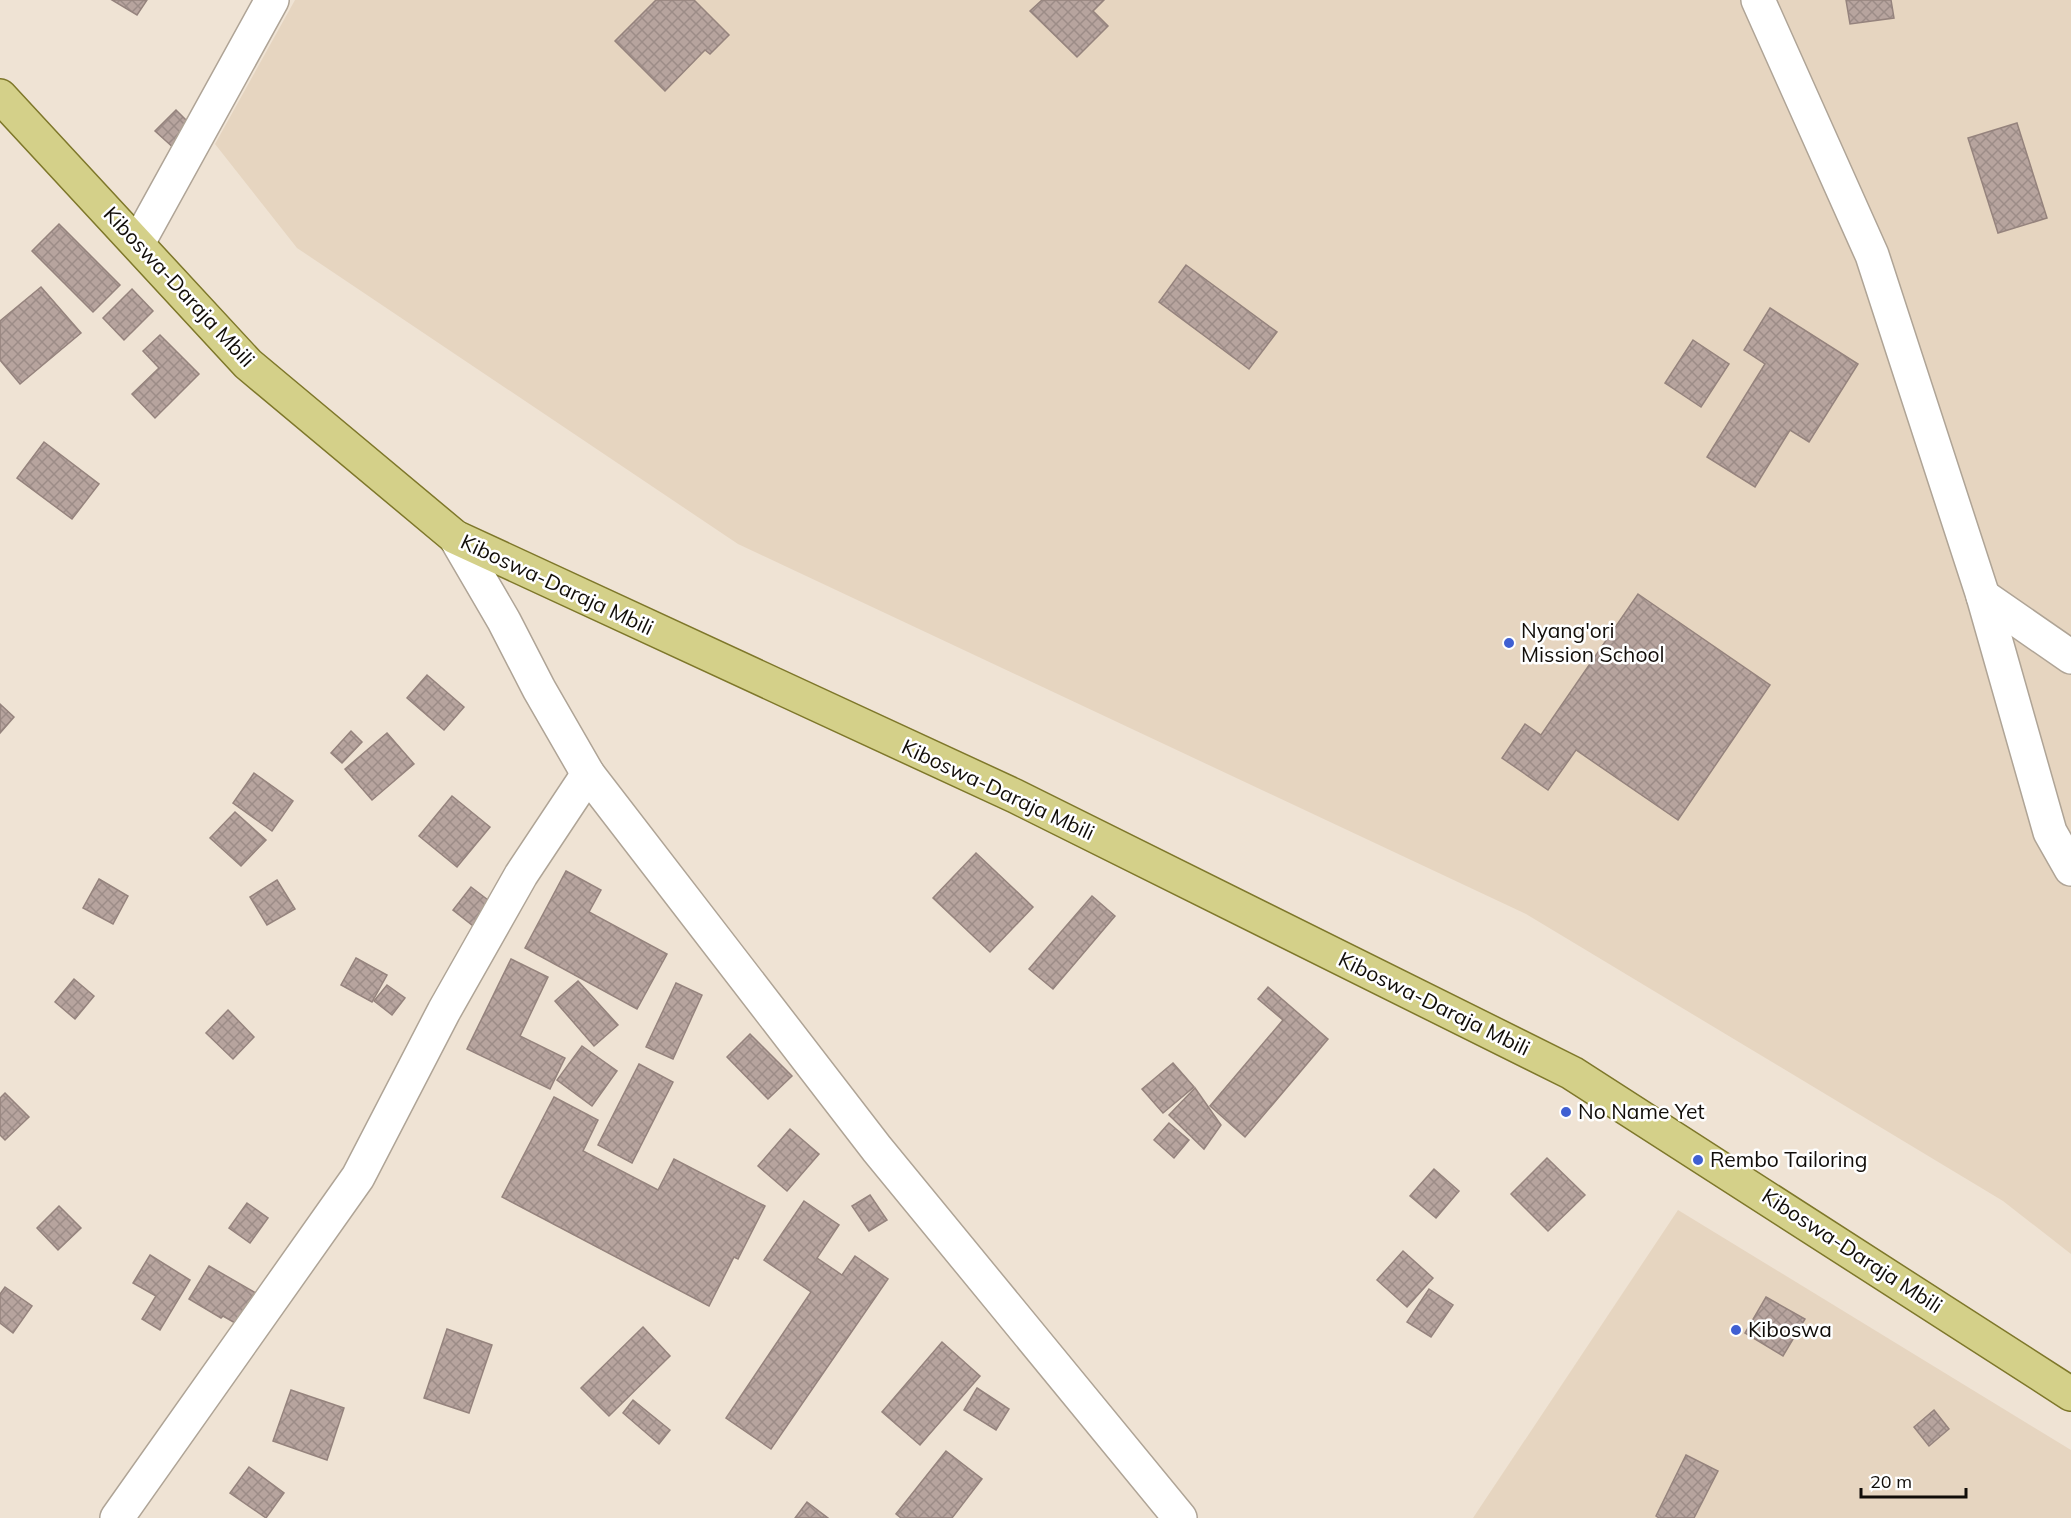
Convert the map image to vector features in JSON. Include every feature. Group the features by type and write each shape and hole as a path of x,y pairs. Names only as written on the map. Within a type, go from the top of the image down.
{"main road":[{"name":"Kiboswa-Daraja Mbili","path":"0,96 248,364 455,537 1015,796 1572,1073 2071,1394"}],"street":[{"path":"138,243 272,0"},
{"path":"1758,0 1872,255 1983,596 2050,832 2071,869"},
{"path":"455,537 588,774 877,1149 1180,1518"},
{"path":"1983,596 2071,657"},
{"path":"117,1518 358,1177 444,1011 521,875 588,774"}],"shaded area":[{"name":"Nyang'ori Mission School","path":"295,0 2071,0 2071,1254 2003,1201 1526,914 738,544 297,248 215,144"},
{"name":"Kiboswa","path":"1678,1210 2071,1450 2071,1518 1473,1518"}],"building":[{"path":"112,0 147,0 137,15"},
{"path":"656,0 694,0 729,35 710,54 705,50 665,91 615,41"},
{"path":"1042,0 1104,0 1093,11 1108,26 1077,57 1030,11"},
{"path":"1846,0 1891,0 1894,18 1850,24"},
{"path":"176,110 196,130 176,150 155,131"},
{"path":"2017,123 2047,218 1998,233 1968,138"},
{"path":"59,224 120,285 93,312 32,251"},
{"path":"1186,265 1277,332 1249,369 1159,302"},
{"path":"41,287 81,333 20,384 0,360 0,321"},
{"path":"132,289 153,311 124,340 103,318"},
{"path":"1770,308 1858,364 1809,442 1790,430 1755,487 1707,457 1765,364 1744,350"},
{"path":"160,335 199,374 155,418 132,394 159,368 143,351"},
{"path":"1693,340 1729,364 1701,407 1665,383"},
{"path":"44,442 99,484 72,519 17,478"},
{"path":"1638,594 1770,685 1678,820 1576,750 1548,790 1502,758 1525,724 1541,735"},
{"path":"427,675 464,707 444,730 407,698"},
{"path":"0,704 14,717 0,733"},
{"path":"351,731 362,742 342,763 331,753"},
{"path":"387,733 414,764 372,800 345,769"},
{"path":"254,773 293,801 272,831 233,803"},
{"path":"452,796 490,827 457,867 419,836"},
{"path":"235,812 266,840 241,866 210,838"},
{"path":"976,853 1033,907 990,952 933,898"},
{"path":"566,871 601,890 589,912 667,954 637,1009 525,948"},
{"path":"99,879 128,896 113,924 83,908"},
{"path":"277,880 295,909 267,925 250,897"},
{"path":"471,887 496,906 477,929 453,910"},
{"path":"1092,896 1115,916 1053,989 1029,969"},
{"path":"356,958 387,975 372,1002 341,985"},
{"path":"511,959 548,977 520,1036 565,1058 550,1089 467,1049"},
{"path":"74,979 94,996 75,1019 55,1002"},
{"path":"578,981 618,1025 594,1046 555,1001"},
{"path":"676,983 702,995 673,1059 646,1047"},
{"path":"387,985 405,998 392,1015 374,1001"},
{"path":"1268,987 1328,1039 1245,1137 1210,1106 1283,1020 1258,999"},
{"path":"228,1010 254,1037 233,1059 206,1033"},
{"path":"750,1034 792,1076 768,1099 727,1057"},
{"path":"582,1046 617,1071 592,1106 557,1080"},
{"path":"1173,1063 1194,1087 1163,1113 1142,1089"},
{"path":"639,1064 673,1082 632,1163 598,1145"},
{"path":"1195,1088 1221,1125 1204,1149 1169,1115"},
{"path":"5,1093 29,1117 5,1140 0,1135 0,1098"},
{"path":"554,1097 598,1120 583,1151 658,1190 674,1159 765,1206 738,1259 734,1257 709,1306 502,1197"},
{"path":"1169,1123 1189,1140 1174,1158 1154,1140"},
{"path":"790,1129 819,1154 787,1191 758,1166"},
{"path":"1547,1158 1585,1195 1548,1231 1511,1194"},
{"path":"1434,1169 1459,1191 1436,1218 1410,1196"},
{"path":"870,1195 887,1220 869,1231 852,1206"},
{"path":"804,1201 839,1225 817,1258 842,1275 855,1256 888,1279 771,1449 726,1418 811,1292 764,1260"},
{"path":"247,1203 268,1218 250,1243 229,1228"},
{"path":"59,1206 81,1228 58,1250 37,1228"},
{"path":"1403,1251 1433,1278 1407,1307 1377,1280"},
{"path":"150,1255 190,1280 160,1330 142,1319 156,1296 133,1283"},
{"path":"209,1266 261,1296 242,1327 223,1316 221,1318 189,1299"},
{"path":"5,1287 32,1306 13,1333 0,1323 0,1294"},
{"path":"1429,1289 1453,1305 1431,1337 1407,1322"},
{"path":"1766,1297 1805,1319 1783,1356 1745,1333"},
{"path":"643,1327 670,1356 609,1416 581,1388"},
{"path":"447,1329 492,1345 469,1413 424,1398"},
{"path":"942,1342 980,1376 920,1445 882,1412"},
{"path":"977,1388 1009,1409 996,1430 964,1410"},
{"path":"291,1390 344,1408 327,1460 273,1441"},
{"path":"633,1400 670,1430 659,1444 623,1413"},
{"path":"1934,1410 1949,1429 1929,1446 1914,1427"},
{"path":"946,1451 982,1479 952,1518 901,1518 896,1514"},
{"path":"1686,1455 1718,1471 1694,1518 1659,1518 1656,1516"},
{"path":"249,1467 284,1493 266,1518 230,1493"},
{"path":"807,1502 828,1518 795,1518"}],"place":[{"name":"Nyang'ori Mission School","path":"1509,643"},
{"name":"No Name Yet","path":"1566,1112"},
{"name":"Rembo Tailoring","path":"1698,1160"},
{"name":"Kiboswa","path":"1736,1330"}]}
